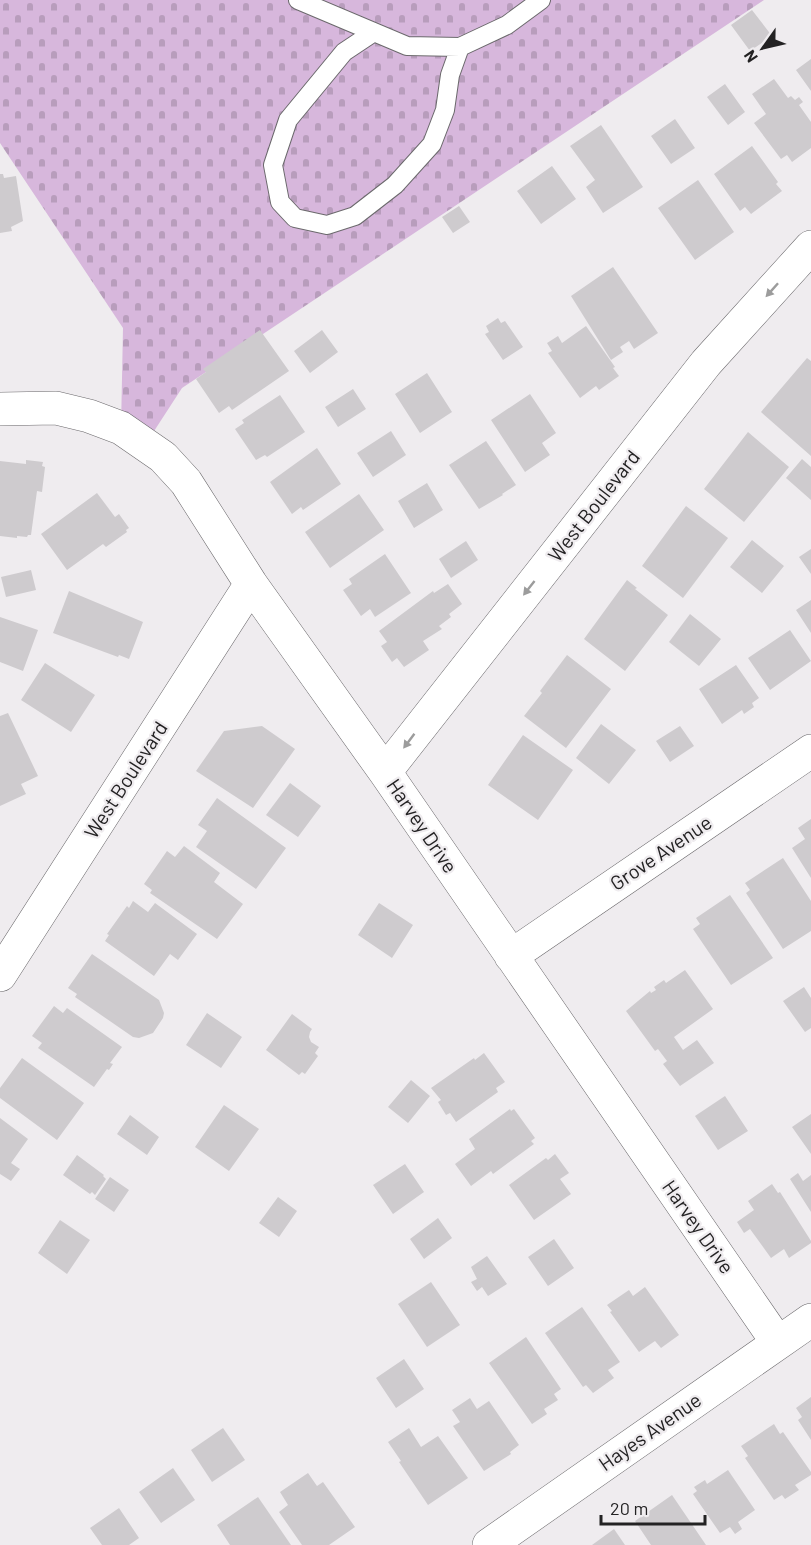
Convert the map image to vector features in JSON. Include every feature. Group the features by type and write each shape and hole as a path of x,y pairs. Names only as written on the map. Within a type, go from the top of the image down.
{"street":[{"name":"West Boulevard","path":"385,772 705,363 811,247"},
{"name":"Harvey Drive","path":"0,409 56,408 89,416 121,428 163,457 186,482 252,584 385,772 778,1342"},
{"name":"West Boulevard","path":"0,975 252,584"},
{"name":"Grove Avenue","path":"511,956 811,751"},
{"name":"Hayes Avenue","path":"489,1545 811,1320"}],"lane":[{"path":"298,0 407,46 460,47 507,25 541,0"},
{"path":"374,32 344,52 288,120 273,165 280,202 295,218 327,225 355,216 394,185 432,144 445,110 450,75 460,47"}],"green space":[{"path":"0,0 764,0 182,388 145,445 121,428 123,328 0,143"}],"building":[{"path":"752,10 772,36 750,51 731,25"},
{"path":"811,59 811,91 796,70"},
{"path":"774,79 788,98 791,96 795,100 799,97 803,102 799,105 811,122 811,148 792,162 787,155 781,159 754,123 766,114 752,94"},
{"path":"725,84 745,112 728,125 707,97"},
{"path":"675,119 695,148 671,164 651,136"},
{"path":"601,125 643,187 603,213 586,187 595,180 570,146"},
{"path":"752,146 782,191 751,214 745,207 740,211 714,174"},
{"path":"552,166 576,199 541,224 517,191"},
{"path":"0,174 3,174 4,178 16,176 23,221 11,227 12,231 0,233"},
{"path":"698,180 734,232 695,260 658,208"},
{"path":"459,206 470,222 453,233 442,217"},
{"path":"613,267 658,333 634,349 629,341 620,347 623,352 611,360 571,296"},
{"path":"498,318 501,323 505,321 523,347 503,360 485,334 489,332 486,326"},
{"path":"586,326 619,376 599,390 596,386 580,398 548,353 552,351 547,343 558,336 562,343"},
{"path":"260,330 289,371 232,410 229,406 219,413 196,379 206,372 203,369"},
{"path":"322,330 338,352 310,373 294,351"},
{"path":"807,358 811,361 811,456 761,412"},
{"path":"427,373 452,412 420,433 395,394"},
{"path":"353,389 366,409 338,427 325,407"},
{"path":"530,394 556,433 542,443 550,455 525,472 491,420"},
{"path":"280,395 305,432 267,457 265,455 256,460 235,429 244,423 242,420"},
{"path":"391,431 406,455 373,477 357,453"},
{"path":"748,432 789,467 744,522 704,489"},
{"path":"486,441 516,485 479,509 449,465"},
{"path":"317,448 341,484 303,510 301,507 292,514 270,482"},
{"path":"802,459 811,467 811,500 786,478"},
{"path":"26,460 43,462 42,466 45,467 42,492 37,491 31,535 17,536 17,538 0,536 0,461 26,464"},
{"path":"427,483 443,510 414,528 398,501"},
{"path":"97,493 115,517 119,514 129,528 127,532 106,547 103,544 67,570 41,534"},
{"path":"359,494 384,530 330,568 305,532"},
{"path":"686,506 728,538 683,598 642,566"},
{"path":"752,540 784,566 762,593 730,567"},
{"path":"466,541 478,560 451,578 439,559"},
{"path":"811,549 811,574 799,557"},
{"path":"385,554 411,593 375,617 370,609 361,616 343,590 352,584 349,579"},
{"path":"31,570 36,590 6,597 1,577"},
{"path":"627,580 668,615 625,671 584,639"},
{"path":"448,584 462,604 439,626 442,629 423,641 429,650 404,667 397,658 392,662 381,646 387,642 379,631 433,591 434,593"},
{"path":"69,591 143,622 129,659 53,633"},
{"path":"811,600 811,633 796,610"},
{"path":"690,614 721,639 699,666 669,642"},
{"path":"0,617 38,630 23,671 0,662"},
{"path":"790,630 811,661 770,690 748,658"},
{"path":"567,655 611,689 566,748 524,716"},
{"path":"45,663 95,695 71,732 21,700"},
{"path":"736,665 759,698 752,703 754,707 744,714 742,710 722,724 699,689"},
{"path":"8,713 38,776 21,784 26,794 0,806 0,716"},
{"path":"601,724 636,750 609,784 576,758"},
{"path":"262,726 295,749 253,808 196,771 224,731"},
{"path":"680,726 694,746 670,762 656,741"},
{"path":"523,735 573,770 538,820 488,785"},
{"path":"290,783 321,806 298,837 266,815"},
{"path":"217,798 286,848 256,889 196,847 207,831 198,825"},
{"path":"811,819 811,878 792,848 805,839 798,828"},
{"path":"184,846 220,873 214,882 243,904 217,939 150,893 152,890 144,884 167,851 175,857"},
{"path":"783,858 811,901 811,931 783,949 746,893 750,890 745,883"},
{"path":"730,895 773,958 731,985 693,929 700,924 696,918"},
{"path":"133,901 148,912 155,903 197,934 178,960 170,954 154,976 105,941 109,935 107,934"},
{"path":"379,903 413,925 392,958 358,935"},
{"path":"92,954 159,1000 164,1013 153,1033 139,1038 133,1037 75,997 77,994 68,988"},
{"path":"685,970 713,1009 674,1037 683,1050 697,1040 714,1063 680,1086 663,1064 667,1061 658,1049 655,1051 626,1011 650,991 651,993 656,990 654,987 664,980 666,983"},
{"path":"804,987 811,998 811,1028 805,1032 783,1001"},
{"path":"54,1006 63,1013 67,1008 122,1047 110,1063 113,1064 109,1070 107,1069 94,1087 38,1048 42,1043 32,1036"},
{"path":"207,1013 242,1037 221,1068 186,1045"},
{"path":"292,1014 312,1029 309,1037 311,1042 319,1047 315,1053 318,1056 305,1074 302,1072 299,1075 266,1050"},
{"path":"484,1053 505,1082 496,1088 498,1092 456,1122 450,1113 446,1115 438,1102 441,1100 431,1088"},
{"path":"22,1058 84,1103 57,1140 0,1098 0,1088"},
{"path":"411,1080 430,1096 408,1123 388,1107"},
{"path":"725,1096 748,1131 718,1150 695,1116"},
{"path":"224,1105 259,1129 229,1171 195,1147"},
{"path":"510,1109 511,1111 514,1109 535,1138 531,1141 534,1144 493,1174 491,1171 471,1186 455,1164 475,1149 469,1139"},
{"path":"811,1114 811,1154 792,1127"},
{"path":"130,1115 159,1137 147,1155 117,1134"},
{"path":"0,1118 28,1139 11,1163 20,1169 11,1181 0,1174"},
{"path":"555,1154 569,1173 560,1179 571,1194 534,1220 509,1185"},
{"path":"77,1155 104,1175 106,1179 95,1195 92,1192 90,1194 63,1175"},
{"path":"405,1164 424,1192 393,1214 373,1185"},
{"path":"798,1173 803,1181 811,1175 811,1212 790,1179"},
{"path":"110,1177 129,1190 114,1212 95,1199"},
{"path":"772,1184 778,1193 780,1192 811,1241 789,1258 784,1249 771,1258 750,1229 744,1233 737,1222 754,1210 748,1201"},
{"path":"278,1197 297,1211 279,1237 259,1223"},
{"path":"438,1218 452,1238 424,1259 410,1239"},
{"path":"60,1220 90,1240 67,1274 38,1253"},
{"path":"554,1239 574,1268 548,1286 528,1257"},
{"path":"487,1256 507,1284 488,1296 482,1287 477,1291 471,1282 477,1279 471,1267"},
{"path":"431,1282 460,1325 427,1347 398,1304"},
{"path":"645,1287 679,1335 661,1348 655,1341 639,1352 607,1305 629,1290 633,1296"},
{"path":"582,1307 620,1362 608,1370 614,1378 593,1393 586,1385 583,1387 545,1333"},
{"path":"526,1337 561,1389 554,1394 558,1400 544,1409 547,1414 532,1424 489,1363"},
{"path":"404,1359 424,1389 396,1408 376,1378"},
{"path":"811,1397 811,1440 798,1420 802,1417 796,1408"},
{"path":"470,1398 477,1409 489,1401 519,1445 510,1452 511,1454 484,1471 453,1426 460,1422 452,1410"},
{"path":"774,1424 780,1434 783,1432 811,1475 795,1485 799,1490 785,1499 782,1495 774,1500 745,1458 748,1456 741,1446"},
{"path":"223,1428 245,1460 212,1482 191,1450"},
{"path":"409,1428 421,1447 438,1436 468,1478 428,1505 388,1442"},
{"path":"173,1468 195,1500 161,1523 139,1492"},
{"path":"728,1470 755,1510 738,1522 742,1529 735,1534 730,1527 720,1533 693,1494 697,1491 694,1487 705,1480 707,1484"},
{"path":"308,1473 317,1486 323,1482 355,1527 329,1545 302,1545 279,1512 288,1505 280,1492"},
{"path":"672,1495 706,1545 651,1545 635,1521"},
{"path":"258,1497 291,1545 230,1545 217,1525"},
{"path":"119,1508 139,1538 129,1545 102,1545 90,1528"},
{"path":"614,1529 625,1545 592,1545"}]}
